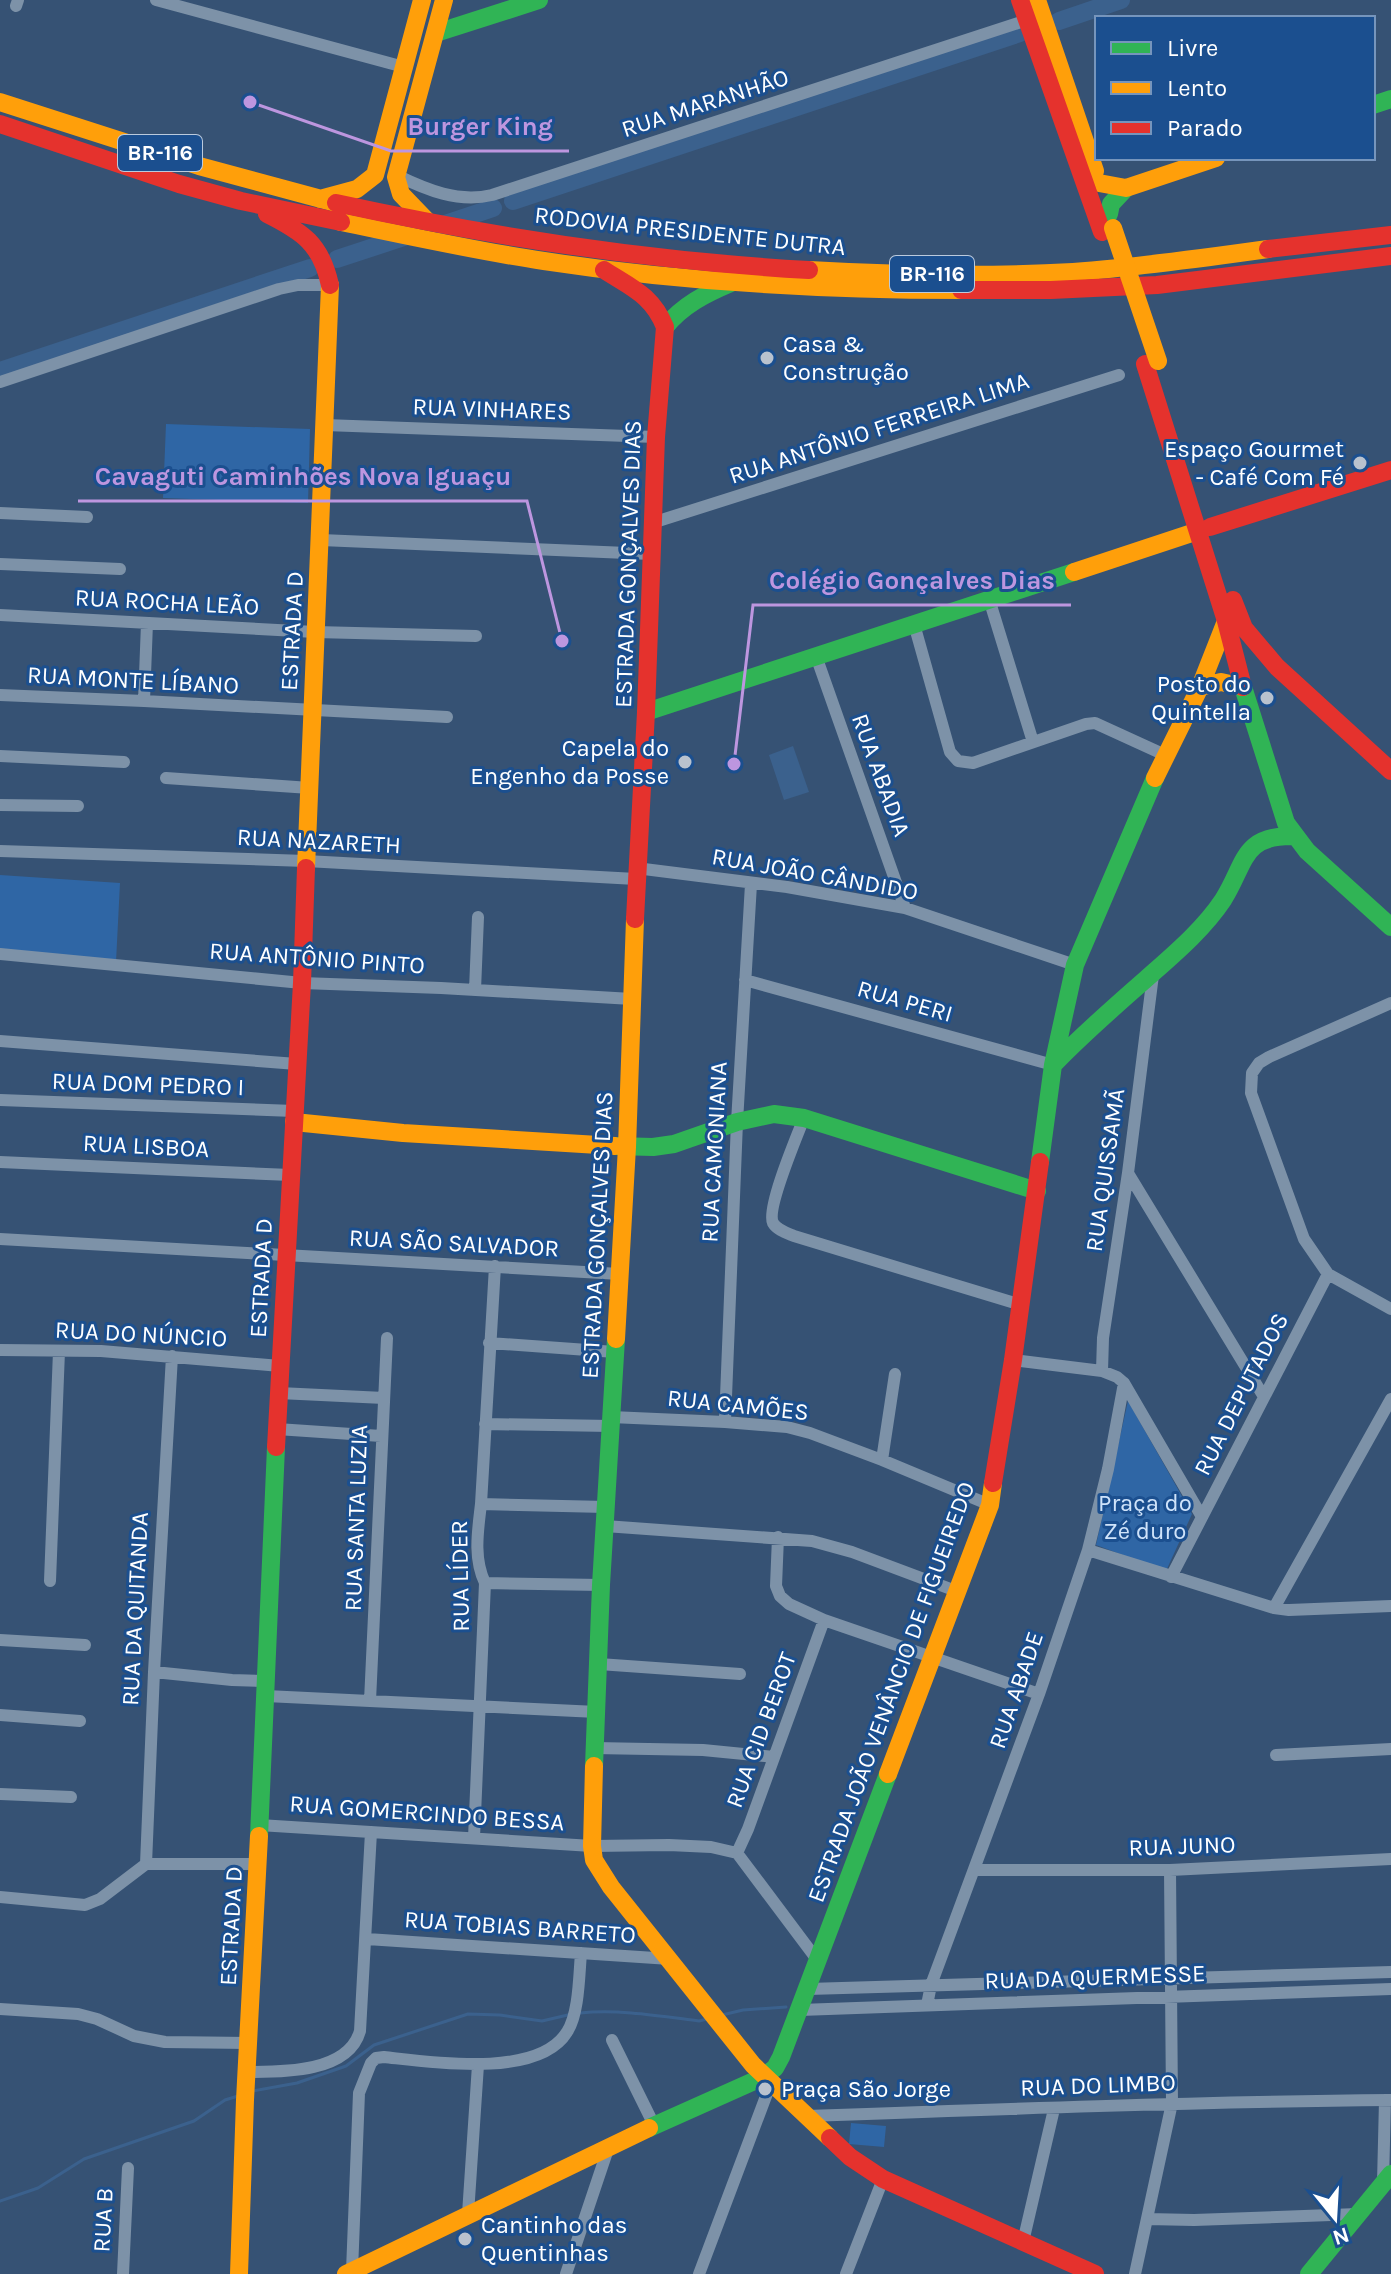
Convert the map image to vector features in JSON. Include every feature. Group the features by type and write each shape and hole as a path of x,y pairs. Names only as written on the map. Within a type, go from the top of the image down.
{"main road":[{"path":"429,221 401,194 396,175 444,0"},
{"path":"436,33 539,0"},
{"path":"1020,0 1108,225 1232,618 1242,682 1286,823 1307,851 1391,927"},
{"path":"1037,0 1099,183 1108,225"},
{"path":"320,199 353,191 371,181 376,172 420,6"},
{"path":"420,6 424,22 436,33"},
{"name":"RODOVIA PRESIDENTE DUTRA","path":"0,102 234,177 320,199 473,231 676,259 787,269 917,275 1098,270 1391,235"},
{"name":"RODOVIA PRESIDENTE DUTRA","path":"0,124 179,184 387,233 544,261 733,282 879,290 1094,289 1170,283 1391,256"},
{"path":"387,134 396,141 407,137"},
{"path":"1108,225 1111,204 1126,188 1210,160"},
{"path":"1099,183 1126,188"},
{"path":"241,201 308,238 323,260 330,285"},
{"path":"602,268 648,297 665,327 676,312 689,302 733,282"},
{"name":"ESTRADA D","path":"239,2274 280,1366 302,983 330,285"},
{"name":"ESTRADA GONÇALVES DIAS","path":"665,327 652,523 627,1147 601,1585 594,1748 594,1860 600,1872 767,2080 850,2157 883,2179 1095,2274"},
{"path":"646,712 1391,470"},
{"path":"1232,618 1271,661 1391,771"},
{"name":"ESTRADA JOÃO VENÂNCIO DE FIGUEIREDO","path":"767,2080 781,2057 800,2010 990,1505 1053,1065 1075,965 1165,755 1232,618"},
{"path":"1242,682 1247,666 1264,659 1271,661"},
{"path":"1200,687 1214,681 1242,682"},
{"path":"1053,1065 1086,1032 1153,975 1218,908 1256,843 1274,834 1294,836"},
{"path":"294,1117 403,1133 653,1147 674,1144 737,1122 774,1114 804,1118 1037,1191"},
{"path":"349,2273 654,2125 767,2080"},
{"path":"1309,2274 1388,2180"}],"street":[{"path":"156,0 404,67"},
{"name":"RUA MARANHÃO","path":"396,175 426,188 462,198 492,195 1027,20"},
{"path":"0,382 279,289 298,285 330,285"},
{"name":"RUA ANTÔNIO FERREIRA LIMA","path":"652,523 1119,375"},
{"name":"RUA VINHARES","path":"325,425 656,437"},
{"path":"0,513 87,517"},
{"path":"321,540 651,554"},
{"path":"0,564 120,569"},
{"path":"989,599 1033,742"},
{"name":"RUA ROCHA LEÃO","path":"0,615 315,632 476,636"},
{"path":"144,701 147,623"},
{"path":"914,624 954,759 973,763 1095,723 1165,755"},
{"name":"RUA ABADIA","path":"816,656 905,908"},
{"name":"RUA MONTE LÍBANO","path":"0,695 447,717"},
{"path":"0,756 124,762"},
{"path":"166,778 310,788"},
{"path":"0,805 78,806"},
{"name":"RUA NAZARETH","path":"0,851 636,874"},
{"name":"RUA JOÃO CÂNDIDO","path":"636,874 787,887 905,908 1075,965"},
{"name":"RUA CAMONIANA","path":"725,1422 737,1122 751,884"},
{"path":"475,990 478,917"},
{"name":"RUA ANTÔNIO PINTO","path":"0,954 302,983 632,999"},
{"name":"RUA QUISSAMÃ","path":"1102,1371 1103,1338 1153,975"},
{"name":"RUA PERI","path":"745,980 1053,1065"},
{"path":"1391,1003 1269,1057 1255,1067 1250,1079 1251,1093 1304,1239 1328,1274 1391,1309"},
{"path":"0,1041 297,1064"},
{"name":"RUA DOM PEDRO I","path":"0,1100 294,1117"},
{"path":"804,1118 771,1214 776,1227 794,1236 1021,1305"},
{"name":"RUA LISBOA","path":"0,1162 290,1175"},
{"path":"1128,1173 1264,1397"},
{"name":"RUA SÃO SALVADOR","path":"0,1239 620,1274"},
{"name":"RUA LÍDER","path":"474,1838 485,1583 477,1548 495,1266"},
{"name":"RUA DEPUTADOS","path":"1171,1577 1328,1274"},
{"name":"RUA SANTA LUZIA","path":"370,1701 387,1338"},
{"path":"489,1343 615,1352"},
{"name":"RUA DO NÚNCIO","path":"0,1350 172,1356 280,1366"},
{"path":"50,1581 59,1351"},
{"name":"RUA DA QUITANDA","path":"146,1864 172,1356"},
{"path":"1013,1360 1102,1371 1117,1377 1124,1383 1202,1517"},
{"path":"882,1460 895,1374"},
{"name":"RUA ABADE","path":"927,2005 931,1985 1039,1694 1088,1550 1108,1469 1124,1383"},
{"path":"279,1393 384,1398"},
{"path":"1274,1608 1391,1399"},
{"name":"RUA CAMÕES","path":"485,1424 725,1422 787,1427 882,1460 990,1505"},
{"path":"277,1429 381,1436"},
{"path":"481,1504 605,1517 727,1536 812,1541 852,1552 956,1591"},
{"path":"778,1537 775,1579 780,1596 789,1604 824,1620 1039,1694"},
{"path":"1088,1550 1274,1608 1391,1606"},
{"path":"485,1583 601,1585"},
{"name":"RUA CID BEROT","path":"737,1853 824,1620"},
{"path":"0,1640 85,1645"},
{"path":"599,1664 740,1674"},
{"path":"154,1672 232,1680 266,1688 370,1701 597,1712"},
{"path":"0,1715 80,1721"},
{"path":"594,1748 734,1751 774,1757"},
{"path":"1276,1755 1391,1749"},
{"path":"0,1794 71,1797"},
{"name":"RUA GOMERCINDO BESSA","path":"259,1825 592,1846 711,1847 737,1853"},
{"path":"247,2076 325,2063 346,2051 358,2039 367,1939 371,1832"},
{"path":"737,1853 818,1961"},
{"name":"RUA JUNO","path":"974,1870 1170,1870 1391,1859"},
{"path":"0,1897 85,1905 100,1899 146,1864 258,1864"},
{"path":"1135,2274 1172,2103 1170,1870"},
{"name":"RUA TOBIAS BARRETO","path":"367,1939 670,1959"},
{"path":"349,2273 359,2093 366,2071 376,2058 502,2064 544,2050 561,2040 573,2022 581,1953"},
{"name":"RUA DA QUERMESSE","path":"808,1989 1391,1972"},
{"name":"RUA DA QUERMESSE","path":"800,2010 1391,1989"},
{"path":"0,2009 78,2014 134,2036 165,2042 249,2043"},
{"path":"612,2040 654,2125"},
{"path":"468,2214 478,2065"},
{"path":"699,2274 767,2080"},
{"path":"1388,2100 1388,2180"},
{"name":"RUA DO LIMBO","path":"806,2116 1172,2103 1388,2100"},
{"path":"1023,2242 1054,2109"},
{"path":"566,2274 609,2146"},
{"name":"RUA B","path":"123,2274 128,2168"},
{"path":"846,2274 883,2179"},
{"path":"1147,2219 1358,2214"}],"green space":[{"path":"166,424 310,429 308,503 163,498"},
{"path":"0,875 120,883 116,962 0,952"},
{"name":"Praça do Zé duro","path":"1128,1401 1192,1514 1166,1571 1096,1545"},
{"path":"851,2123 886,2126 884,2147 849,2144"}],"shaded area":[{"path":"793,746 809,792 784,800 769,755"}],"waterway":[{"path":"1059,21 1121,0"},
{"path":"513,201 1020,33"},
{"path":"442,225 493,208"},
{"path":"337,259 410,235"},
{"path":"0,371 310,268"},
{"path":"722,2015 786,2007"},
{"path":"580,2013 625,2012 699,2021 707,2019"},
{"path":"253,2091 297,2083 346,2066 374,2045 468,2014 542,2021 572,2014"},
{"path":"0,2201 38,2188 84,2159 194,2121 225,2100 238,2096"}],"traffic: fast":[{"path":"436,33 539,0"},
{"path":"1375,104 1391,99"},
{"path":"1109,214 1111,204 1126,188"},
{"path":"665,327 695,301 731,283"},
{"path":"646,712 1074,572"},
{"path":"1243,687 1286,823 1307,851 1391,927"},
{"path":"1040,1162 1053,1065 1075,965 1155,778"},
{"path":"1055,1063 1197,932 1223,900 1254,846 1277,837 1294,836"},
{"path":"615,1146 674,1144 737,1122 774,1114 804,1118 1037,1191"},
{"path":"594,1766 616,1339"},
{"path":"259,1836 276,1447"},
{"path":"649,2128 763,2077 775,2068 888,1774"},
{"path":"1309,2274 1391,2174"}],"traffic: slow":[{"path":"320,199 357,189 375,175 422,0"},
{"path":"427,221 401,194 396,177 444,0"},
{"path":"1037,0 1095,171"},
{"path":"0,102 199,166 336,203"},
{"path":"1099,183 1126,188 1210,160"},
{"path":"341,222 519,257 648,274 804,286 961,290"},
{"path":"1113,228 1158,361"},
{"path":"809,270 941,275 1040,274 1122,268 1268,249"},
{"path":"306,868 330,285"},
{"path":"1074,572 1198,531"},
{"path":"1155,778 1200,687 1226,621"},
{"path":"1200,687 1221,682 1243,687"},
{"path":"616,1339 635,919"},
{"path":"294,1122 403,1133 615,1146"},
{"path":"888,1774 990,1505 993,1483"},
{"path":"594,1766 592,1846 594,1860 611,1887 753,2065 830,2138"},
{"path":"239,2274 259,1836"},
{"path":"346,2274 649,2128"}],"traffic: jam":[{"path":"1020,0 1102,232"},
{"path":"0,124 179,184 341,222"},
{"path":"336,203 453,227 571,246 690,261 809,270"},
{"path":"267,214 309,241 321,259 330,285"},
{"path":"1268,249 1391,235"},
{"path":"961,290 1157,285 1391,256"},
{"path":"604,270 647,300 665,327 656,437 635,919"},
{"path":"1145,364 1226,621 1243,687"},
{"path":"1210,527 1391,470"},
{"path":"1233,600 1244,628 1277,667 1391,771"},
{"path":"276,1447 306,868"},
{"path":"993,1483 1040,1162"},
{"path":"830,2138 850,2157 883,2179 1095,2274"}],"place":[{"name":"Burger King","path":"250,102"},
{"name":"Casa & Construção","path":"767,358"},
{"name":"Espaço Gourmet - Café Com Fé","path":"1360,463"},
{"name":"Cavaguti Caminhões Nova Iguaçu","path":"562,641"},
{"name":"Posto do Quintella","path":"1267,698"},
{"name":"Capela do Engenho da Posse","path":"685,762"},
{"name":"Colégio Gonçalves Dias","path":"734,764"},
{"name":"Praça São Jorge","path":"765,2089"},
{"name":"Cantinho das Quentinhas","path":"465,2239"}]}
